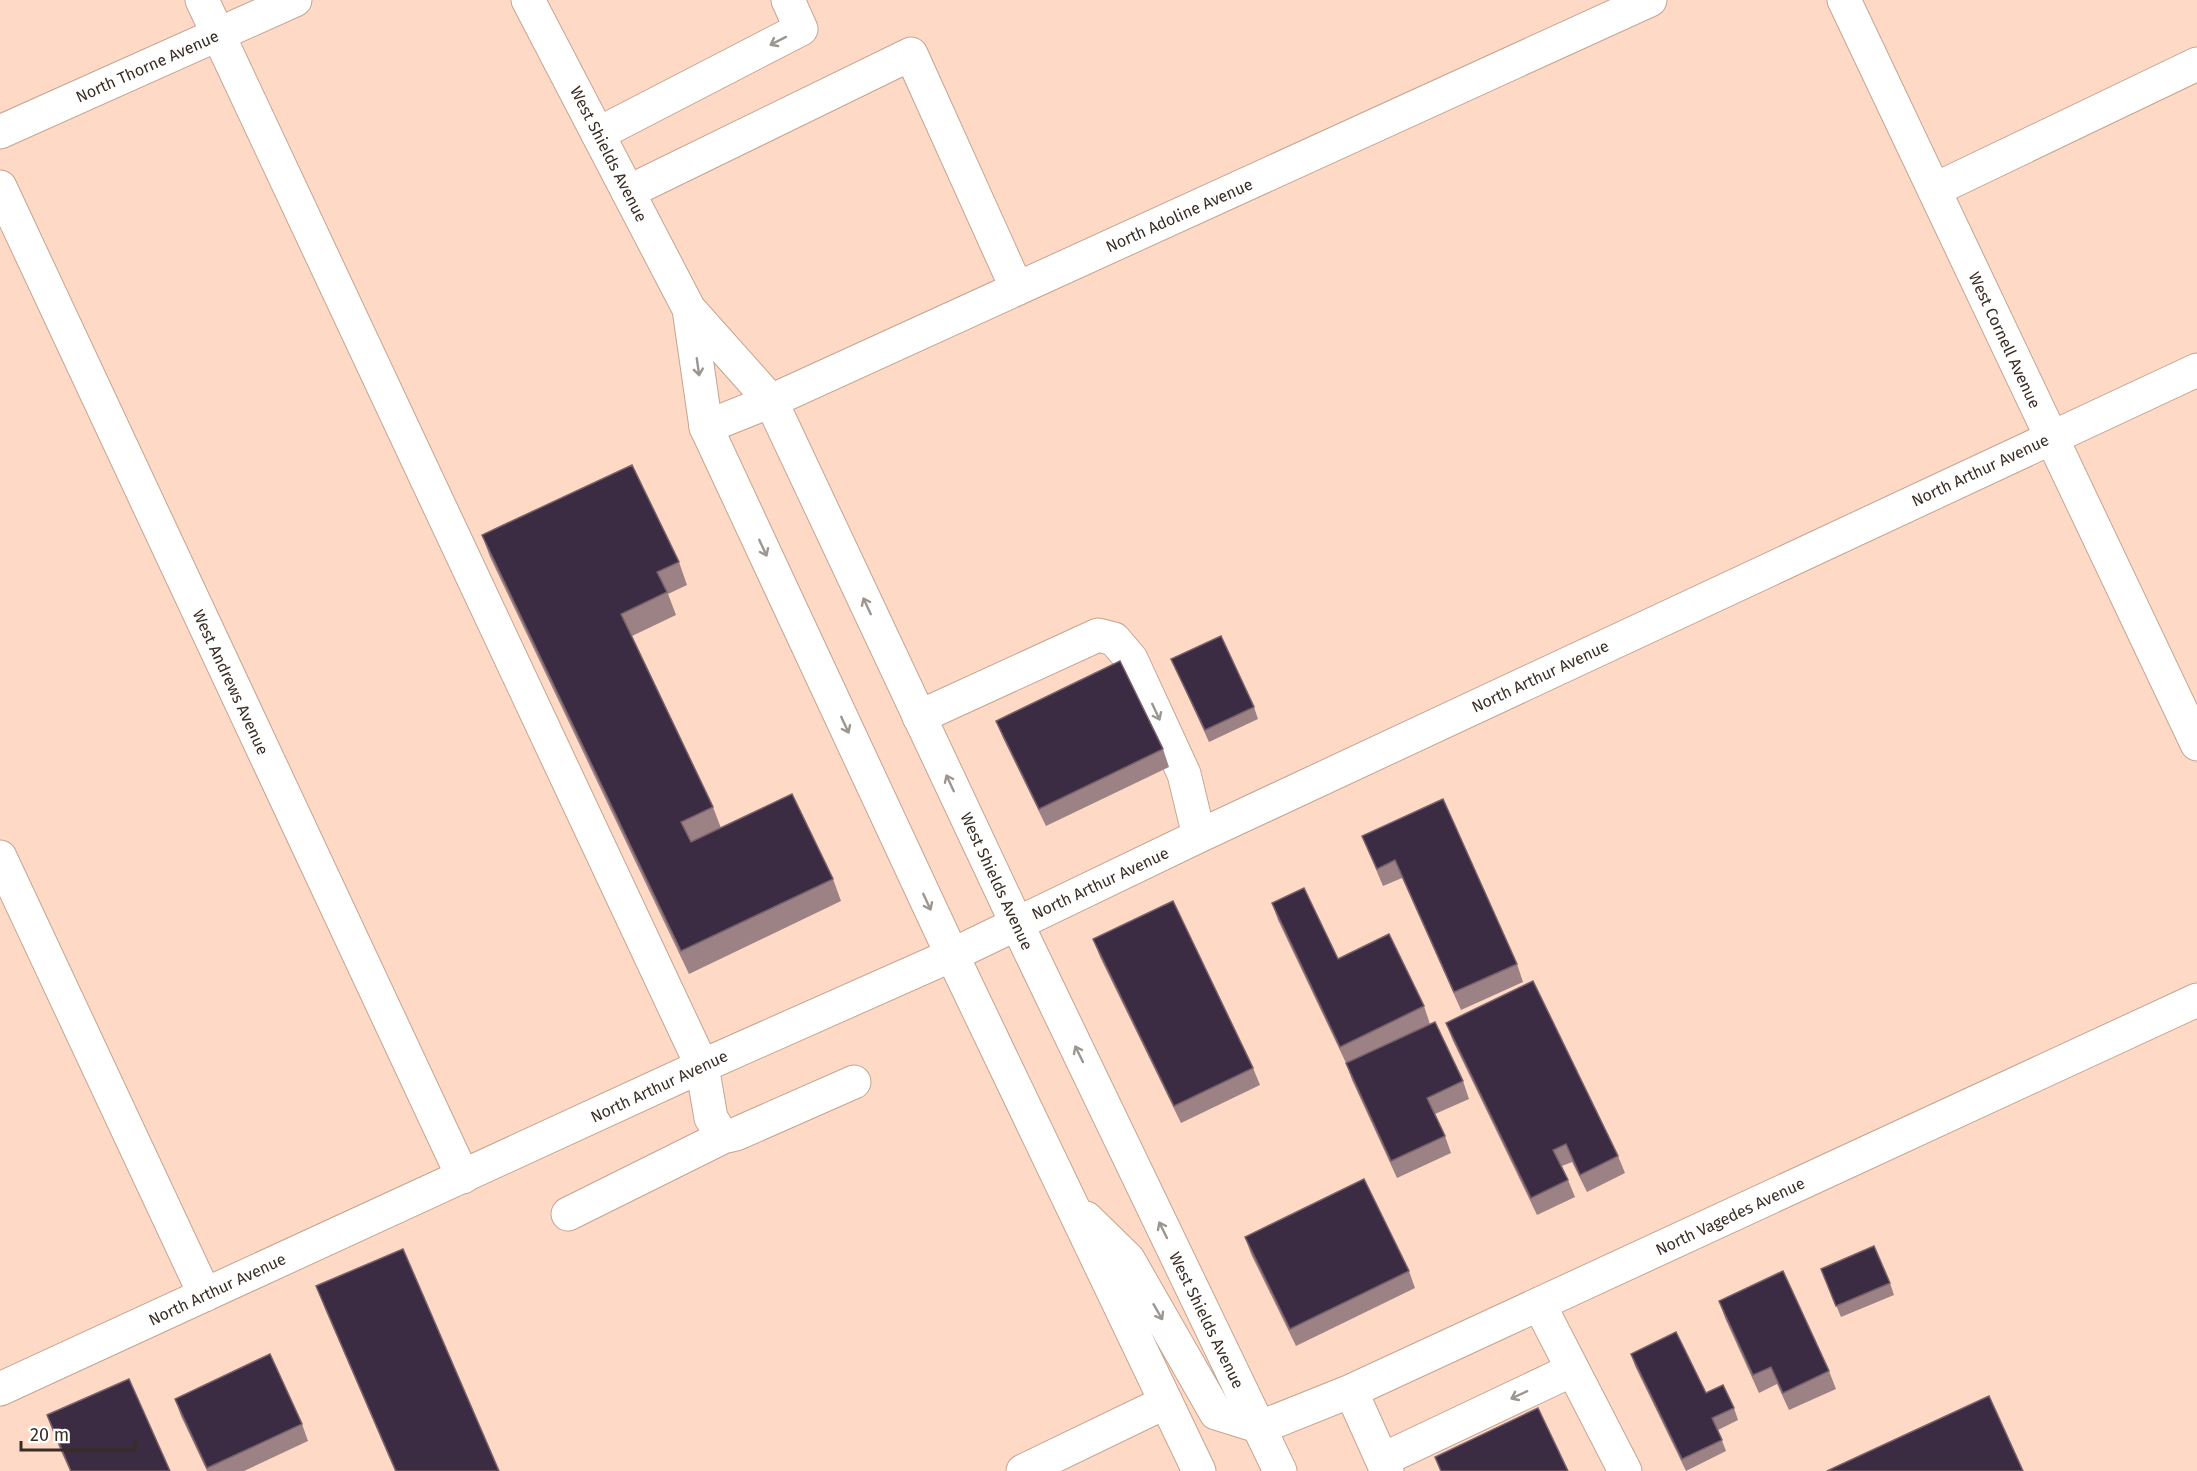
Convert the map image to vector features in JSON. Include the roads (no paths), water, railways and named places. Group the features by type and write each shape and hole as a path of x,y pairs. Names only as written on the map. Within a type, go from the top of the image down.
{"street":[{"path":"202,0 702,1066 711,1118 723,1137"},
{"name":"North Thorne Avenue","path":"0,132 295,0"},
{"name":"West Shields Avenue","path":"528,0 689,309 771,401 1016,922 1221,1351 1261,1427 1280,1471"},
{"path":"598,134 801,29 788,0"},
{"name":"North Adoline Avenue","path":"706,427 771,401 1650,0"},
{"name":"West Cornell Avenue","path":"1844,0 2197,744"},
{"path":"628,192 911,54 1017,289"},
{"path":"1934,190 2197,64"},
{"name":"West Andrews Avenue","path":"0,187 463,1177"},
{"name":"West Shields Avenue","path":"689,309 706,427 952,955 1199,1471"},
{"name":"North Arthur Avenue","path":"0,1389 702,1066 952,955 1016,922 1199,836 2197,370"},
{"path":"919,717 1098,635 1114,639 1131,659 1184,774 1199,836"},
{"path":"0,857 205,1295"},
{"name":"North Vagedes Avenue","path":"1261,1427 1351,1391 2197,1000"},
{"path":"568,1214 723,1137 736,1134 854,1082"},
{"path":"1069,1202 1128,1258 1216,1413 1261,1427"},
{"path":"1539,1304 1625,1471"},
{"path":"1351,1391 1384,1466 1572,1370"},
{"path":"1023,1471 1166,1402"}]}
